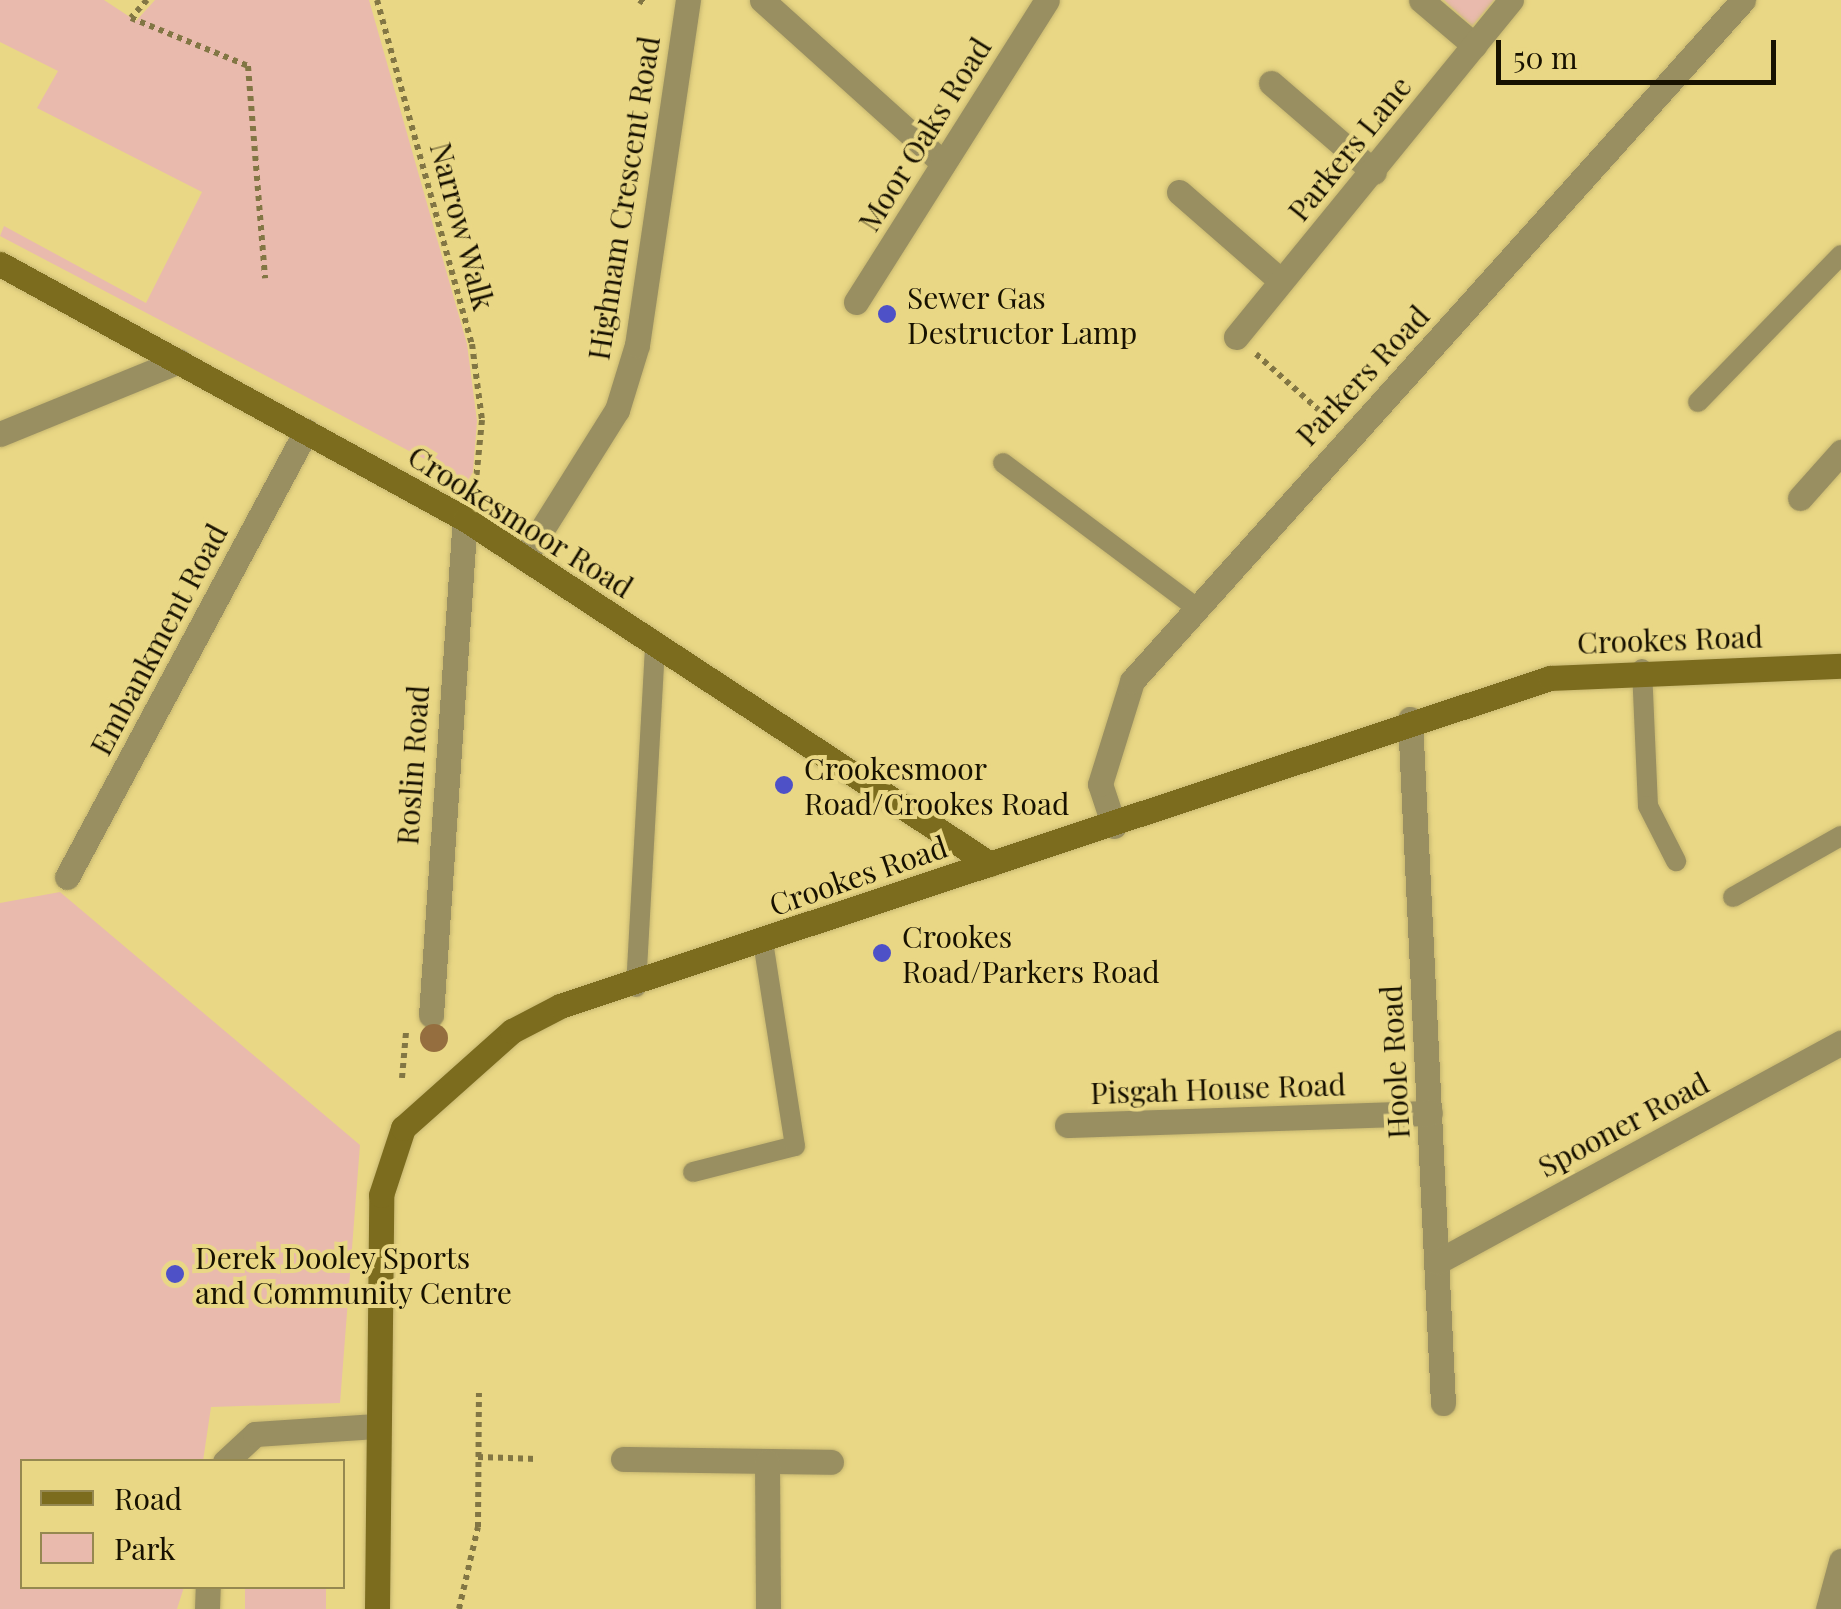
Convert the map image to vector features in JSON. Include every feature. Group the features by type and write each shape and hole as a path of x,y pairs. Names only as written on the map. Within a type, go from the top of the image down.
{"street":[{"name":"Highnam Crescent Road","path":"524,558 608,428 632,362 688,0"},
{"path":"762,0 943,163"},
{"name":"Moor Oaks Road","path":"856,302 1047,0"},
{"path":"1421,0 1474,45"},
{"name":"Parkers Lane","path":"1236,337 1511,0"},
{"name":"Parkers Road","path":"1114,826 1100,784 1105,746 1132,681 1194,606 1743,0"},
{"path":"1272,83 1374,172"},
{"path":"1179,192 1281,281"},
{"name":"Crookesmoor Road","path":"0,264 465,519 990,864"},
{"path":"0,434 179,361"},
{"name":"Embankment Road","path":"67,877 306,431"},
{"path":"1800,498 1841,452"},
{"name":"Roslin Road","path":"431,1016 465,519"},
{"name":"Crookes Road","path":"377,1609 381,1194 403,1128 448,1079 512,1031 560,1006 636,987 990,864 1114,826 1410,719 1550,678 1642,669 1841,666"},
{"name":"Hoole Road","path":"1410,719 1443,1403"},
{"name":"Spooner Road","path":"1437,1262 1841,1044"},
{"name":"Pisgah House Road","path":"1068,1125 1430,1113"},
{"path":"229,1459 255,1434 376,1426"},
{"path":"623,1459 831,1462"},
{"path":"767,1462 768,1609"},
{"path":"1828,1609 1841,1560"}],"lane":[{"path":"1698,402 1841,255"},
{"path":"1003,463 1194,606"},
{"path":"636,987 655,642"},
{"path":"1642,669 1648,806 1676,860"},
{"path":"1733,896 1841,836"},
{"path":"693,1172 788,1155 796,1146 763,942"}],"path":[{"path":"147,0 131,18 248,66 265,278"},
{"name":"Narrow Walk","path":"377,0 472,344 482,468"},
{"path":"1236,337 1349,437"},
{"path":"402,1078 401,1036 431,1016"},
{"path":"459,1609 478,1527 479,1393"},
{"path":"478,1457 537,1459"}],"green space":[{"path":"0,0 104,0 136,21 155,0 369,0 467,344 477,421 472,484 0,236 4,226 146,303 202,192 37,108 58,71 0,42"},
{"path":"1444,0 1494,0 1472,26"},
{"name":"Derek Dooley Sports and Community Centre","path":"60,892 360,1145 340,1403 211,1407 203,1459 20,1459 20,1589 183,1589 177,1609 0,1609 0,903"},
{"path":"245,1589 326,1589 326,1609 245,1609"}],"place":[{"name":"Sewer Gas Destructor Lamp","path":"887,314"},
{"name":"Crookesmoor Road/Crookes Road","path":"784,785"},
{"name":"Crookes Road/Parkers Road","path":"882,953"},
{"name":"Derek Dooley Sports and Community Centre","path":"175,1274"}]}
